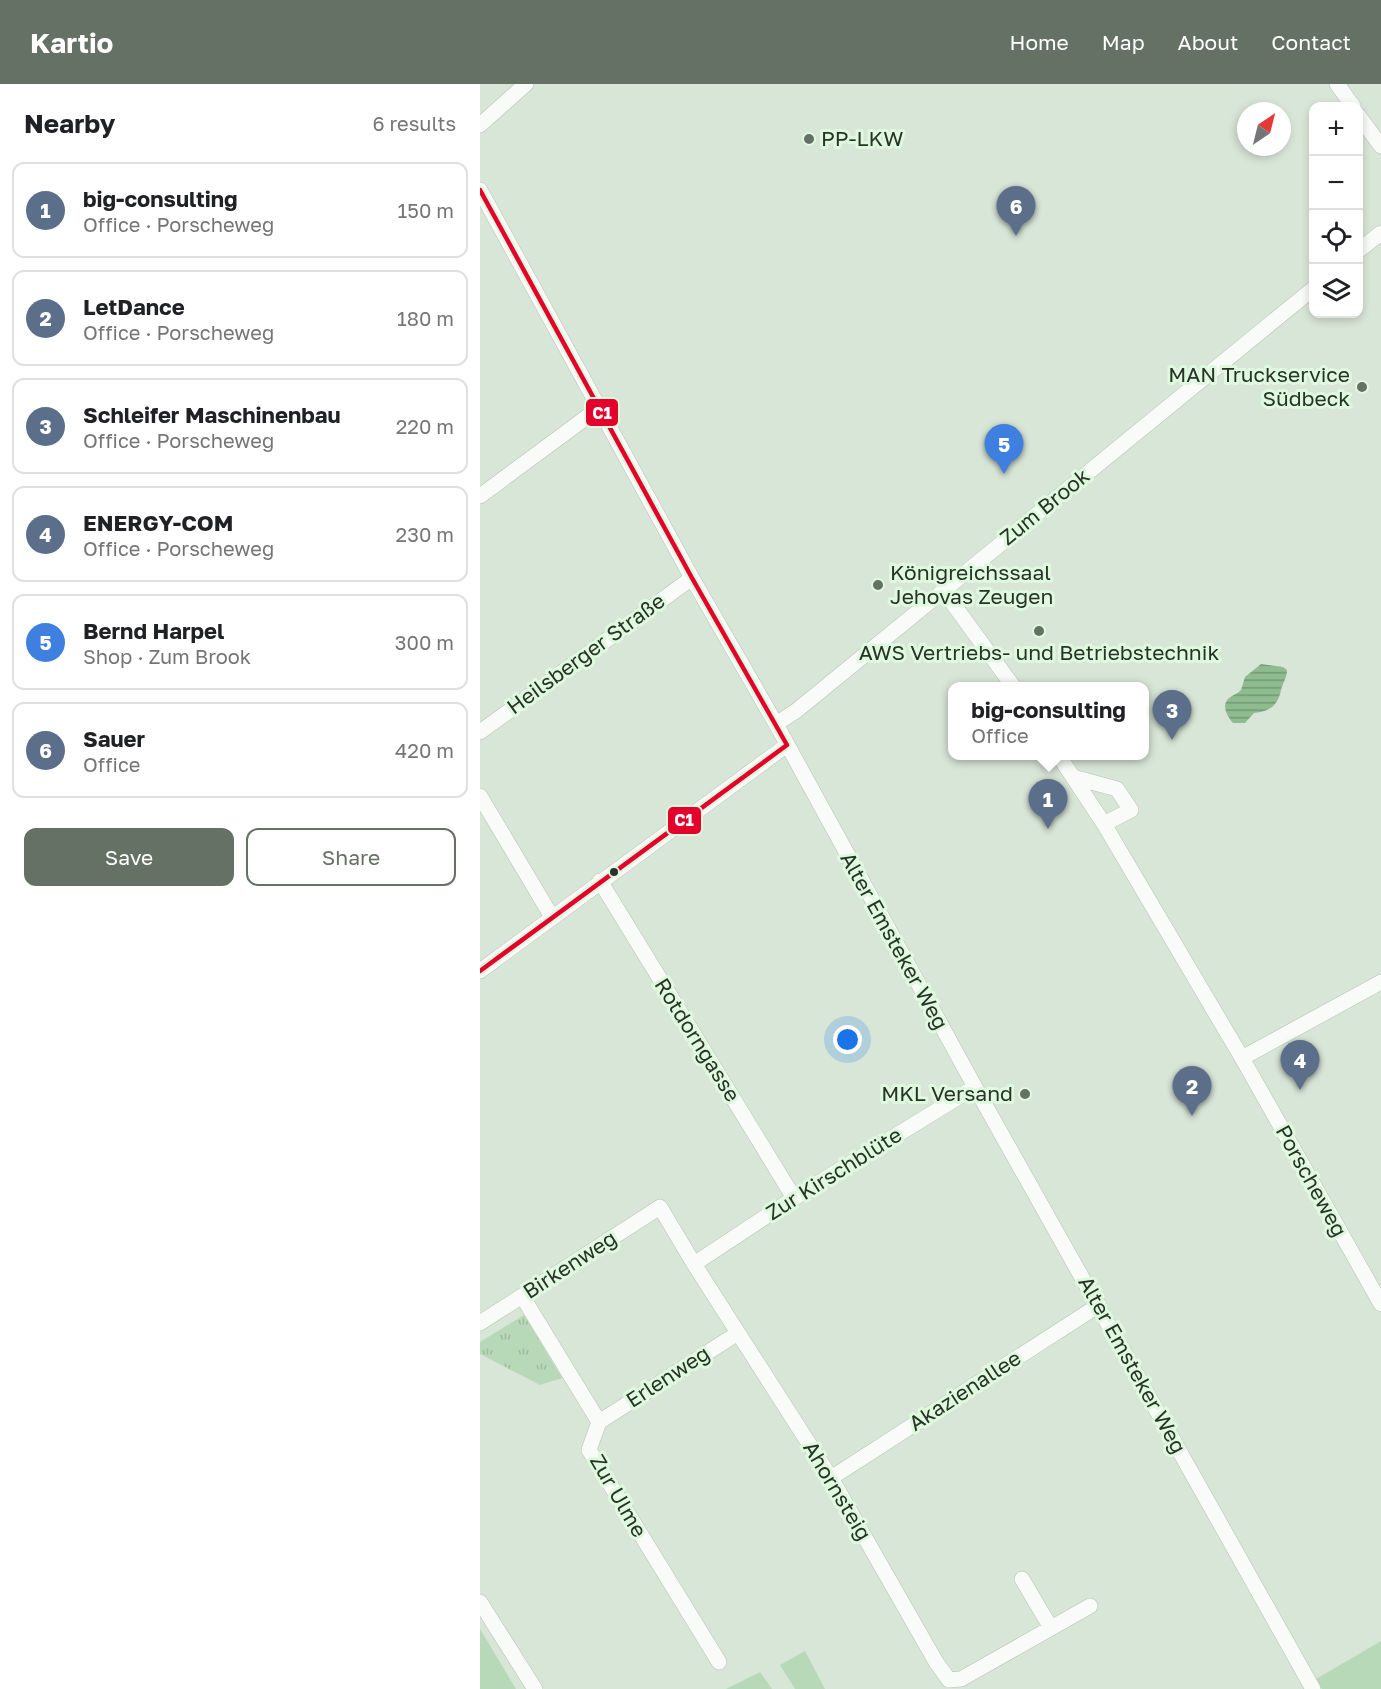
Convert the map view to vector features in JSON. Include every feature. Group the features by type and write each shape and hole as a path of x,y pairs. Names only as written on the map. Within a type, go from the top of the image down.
{"street":[{"path":"480,125 526,84"},
{"path":"1337,84 1350,102"},
{"path":"1363,121 1381,146"},
{"name":"Alter Emsteker Weg","path":"480,190 486,217 599,408 975,1087 1313,1689"},
{"path":"1363,248 1381,233"},
{"name":"Zum Brook","path":"776,724 796,711 1309,292"},
{"path":"480,496 599,408"},
{"name":"Heilsberger Straße","path":"480,732 692,578"},
{"path":"943,590 1009,682"},
{"path":"480,971 787,745"},
{"name":"Porscheweg","path":"1062,760 1104,824 1242,1059 1381,1304"},
{"path":"1073,777 1117,789 1131,810 1104,824"},
{"path":"480,796 552,917"},
{"name":"Rotdorngasse","path":"600,881 794,1198"},
{"path":"1242,1059 1381,982"},
{"name":"Zur Kirschblüte","path":"694,1264 794,1198 975,1087"},
{"name":"Ahornsteig","path":"660,1207 831,1478 936,1662 949,1680 961,1679 1090,1605"},
{"name":"Birkenweg","path":"480,1323 660,1207"},
{"name":"Zur Ulme","path":"522,1296 599,1422 589,1450 718,1662"},
{"name":"Akazienallee","path":"831,1478 1099,1305"},
{"name":"Erlenweg","path":"599,1422 738,1333"},
{"path":"1023,1579 1051,1628"},
{"path":"480,1602 535,1689"}],"green space":[{"path":"524,1315 562,1378 540,1385 480,1354 480,1342"},
{"path":"480,1629 516,1689 480,1689"},
{"path":"1381,1641 1381,1689 1322,1689 1316,1679"},
{"path":"805,1651 825,1689 795,1689 780,1665"},
{"path":"760,1672 772,1689 726,1689"}],"shaded area":[{"path":"1261,664 1283,667 1287,670 1278,700 1269,709 1254,713 1245,723 1233,723 1226,713 1226,702 1241,690 1245,677"}],"transit line":[{"name":"C1","path":"480,190 692,578 787,745 480,971"}],"place":[{"name":"PP-LKW","path":"809,139"},
{"name":"Sauer","path":"1016,236"},
{"name":"MAN Truckservice Südbeck","path":"1362,387"},
{"name":"Bernd Harpel","path":"1004,474"},
{"name":"Königreichssaal Jehovas Zeugen","path":"878,585"},
{"name":"AWS Vertriebs- und Betriebstechnik","path":"1039,631"},
{"name":"Schleifer Maschinenbau","path":"1172,740"},
{"name":"big-consulting","path":"1048,829"},
{"name":"ENERGY-COM","path":"1300,1090"},
{"name":"MKL Versand","path":"1025,1094"},
{"name":"LetDance","path":"1192,1116"}]}
